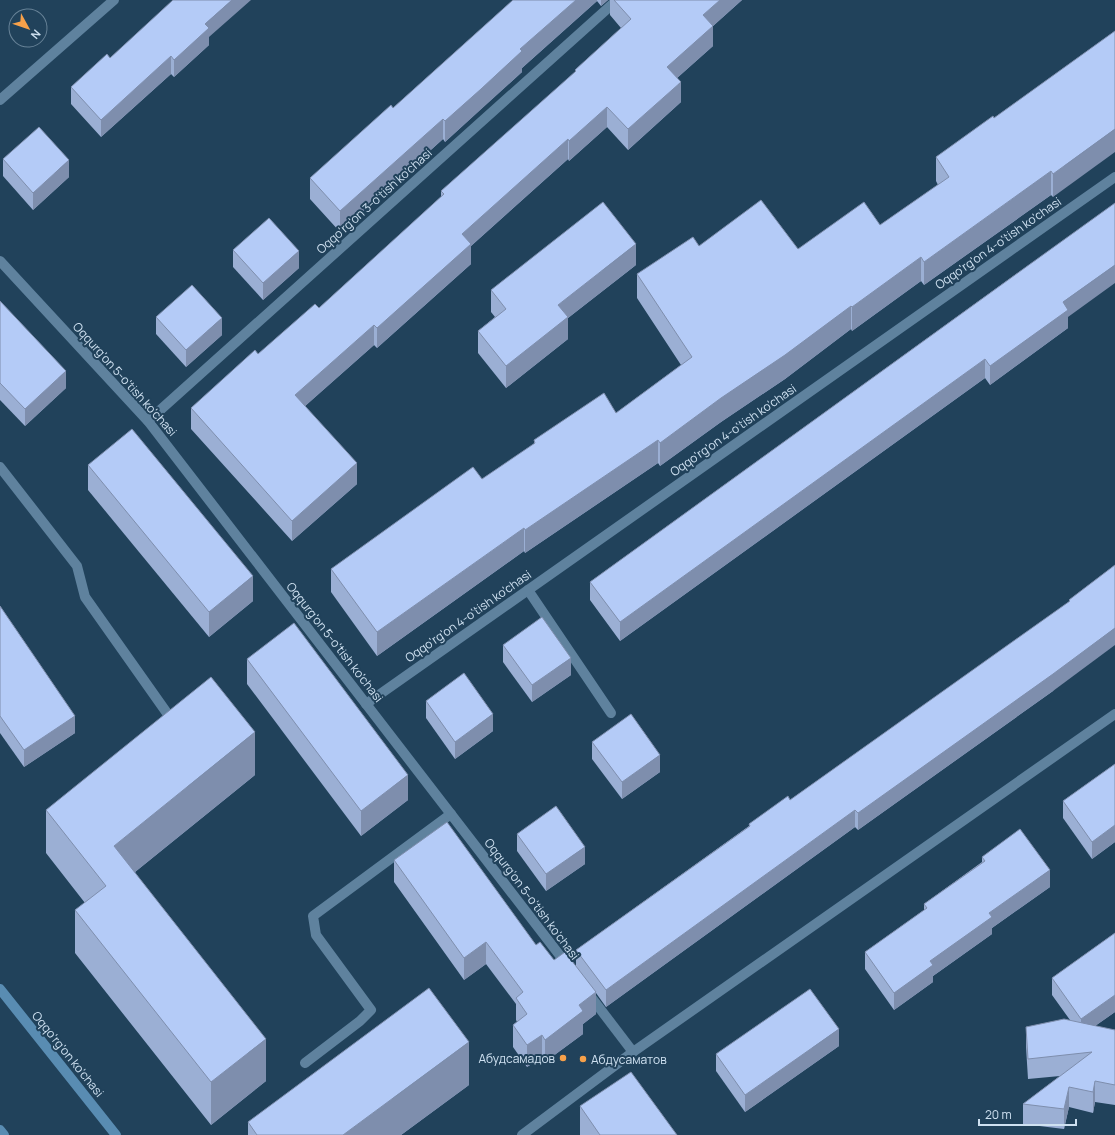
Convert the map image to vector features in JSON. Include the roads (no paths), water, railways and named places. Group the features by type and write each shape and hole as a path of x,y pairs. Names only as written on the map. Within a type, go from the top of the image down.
{"main road":[{"name":"Oqqo'rg'on ko'chasi","path":"0,989 116,1135"},
{"path":"0,1130 4,1135"}],"street":[{"path":"0,100 114,0"},
{"name":"Oqqo'rg'on 3-o'tish ko'chasi","path":"148,421 617,0"},
{"name":"Oqqo'rg'on 4-o'tish ko'chasi","path":"366,704 1115,177"},
{"name":"Oqqurg'on 5-o'tish ko'chasi","path":"0,261 148,421 634,1052"},
{"path":"0,467 77,566 85,597 175,725"},
{"path":"528,590 610,713"},
{"path":"522,1135 634,1052 1115,714"},
{"path":"305,1063 360,1021 371,1010 316,935 313,916 451,814"}],"place":[{"name":"Абудсамадов","path":"563,1058"},
{"name":"Абдусаматов","path":"583,1059"}]}
